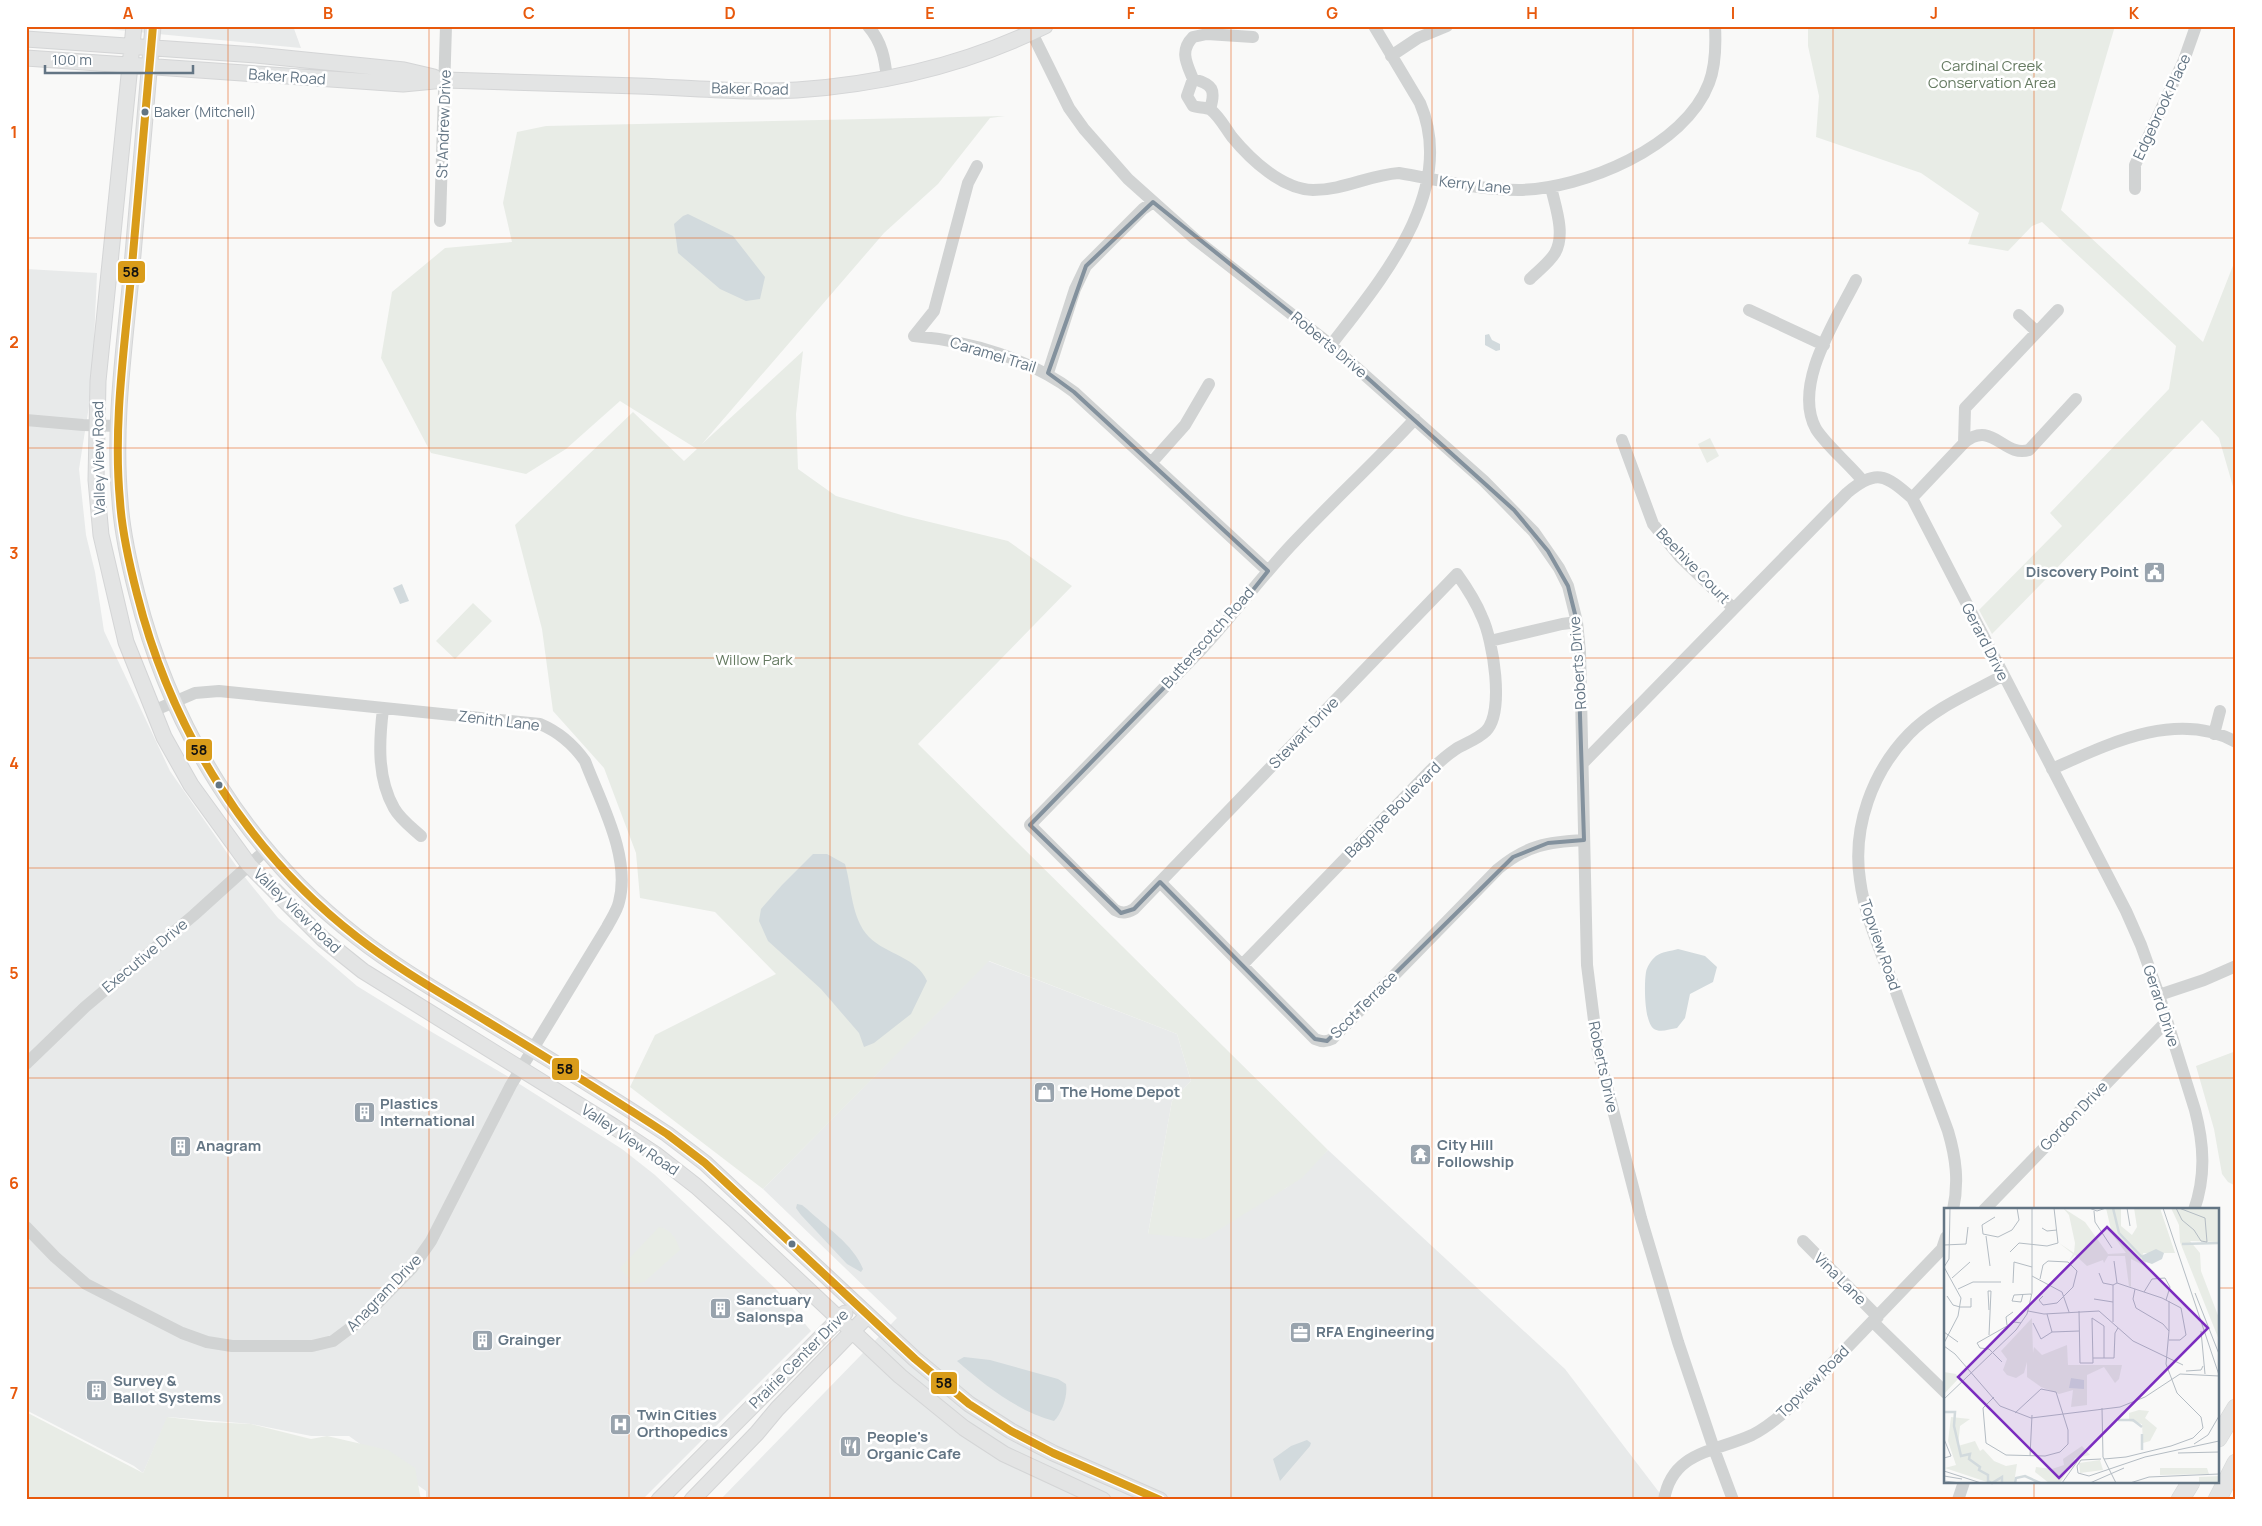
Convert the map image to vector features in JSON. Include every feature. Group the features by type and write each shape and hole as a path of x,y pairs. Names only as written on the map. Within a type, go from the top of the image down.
{"highway":[{"path":"2220,1435 2236,1408"},
{"path":"2217,1500 2236,1463"},
{"path":"2180,1500 2190,1484"}],"main road":[{"name":"Valley View Road","path":"134,26 100,365 96,426 96,480 100,535 126,642 164,737 191,785 249,865 322,939 363,971 655,1154 696,1186 925,1398 984,1441 1034,1468 1103,1500"},
{"name":"Valley View Road","path":"153,26 121,373 119,499 126,552 145,624 172,702 202,758 230,803 302,889 357,937 422,982 667,1134 705,1163 868,1315 969,1404 1011,1431 1074,1463 1160,1500"},
{"name":"Baker Road","path":"26,58 403,84 445,80 796,90 887,79 997,48 1039,30"},
{"name":"Baker Road","path":"26,39 256,55 404,70 445,80"},
{"name":"Prairie Center Drive","path":"659,1500 855,1303"},
{"name":"Prairie Center Drive","path":"692,1500 868,1315"}],"street":[{"name":"St Andrew Drive","path":"440,221 446,26"},
{"path":"868,26 878,39 883,51 887,79"},
{"path":"1331,344 1378,284 1400,251 1427,179 1431,146 1426,117 1420,103 1374,26"},
{"path":"1391,56 1418,38 1447,26"},
{"name":"Kerry Lane","path":"1253,38 1207,34 1193,37 1188,42 1184,54 1193,79 1188,90 1189,102 1199,108 1210,110 1251,159 1292,185 1311,190 1330,190 1386,174 1399,173 1493,189 1521,190 1577,180 1629,160 1654,145 1678,126 1692,111 1709,82 1714,63 1715,26"},
{"name":"Edgebrook Place","path":"2135,189 2135,165 2184,60 2196,26"},
{"name":"Roberts Drive","path":"1039,30 1069,108 1104,152 1153,202 1195,239 1331,344 1514,510 1534,532 1559,568 1568,586 1577,622 1583,763 1587,965 1598,1052 1641,1218 1714,1449 1733,1500"},
{"path":"1193,79 1205,82 1212,88 1214,98 1210,110"},
{"name":"Caramel Trail","path":"977,166 968,183 934,311 914,336 940,338 1008,357 1048,373 1074,392 1152,462 1268,571"},
{"path":"1530,279 1554,255 1558,247 1560,230 1551,186"},
{"path":"1048,373 1075,289 1086,266 1095,255 1153,202"},
{"path":"1583,763 1733,608 1862,480 1818,431 1812,420 1808,394 1824,345 1856,280"},
{"path":"1749,310 1824,345"},
{"path":"1964,443 1965,408 2058,310"},
{"path":"2019,315 2037,332"},
{"path":"1152,462 1185,426 1209,384"},
{"path":"1912,498 1964,443 1974,436 1986,435 2015,450 2029,450 2076,399"},
{"name":"Butterscotch Road","path":"1030,824 1226,624 1268,571 1415,419"},
{"path":"26,420 119,426"},
{"name":"Beehive Court","path":"1622,440 1653,524 1680,557 1733,608"},
{"name":"Gerard Drive","path":"1862,480 1876,477 1888,479 1912,498 2002,676 2119,896 2141,945 2159,995 2201,1133 2203,1169 2194,1208"},
{"name":"Stewart Drive","path":"1030,824 1115,910 1121,913 1128,913 1134,909 1457,574 1480,612 1490,641"},
{"path":"1490,641 1577,622"},
{"name":"Bagpipe Boulevard","path":"1243,964 1430,771 1456,749 1486,732 1491,724 1495,709 1494,661 1490,641"},
{"name":"Topview Road","path":"1953,1208 1957,1176 1948,1131 1869,920 1860,880 1858,854 1861,827 1868,802 1878,776 1892,754 1909,734 1930,717 2002,676"},
{"name":"Zenith Lane","path":"153,711 195,693 219,692 540,724 553,730 576,748 584,761 621,858 621,893 619,904 607,927 520,1070"},
{"path":"383,709 380,743 386,788 394,808 404,822 421,836"},
{"path":"2214,734 2220,711"},
{"path":"2052,770 2111,743 2146,732 2184,730 2214,734 2236,742"},
{"name":"Scot Terrace","path":"1160,882 1315,1039 1321,1042 1332,1039 1498,869 1513,857 1548,843 1584,840"},
{"name":"Executive Drive","path":"26,1064 85,1007 194,915 267,849"},
{"path":"2159,995 2204,980 2236,966"},
{"name":"Gordon Drive","path":"1986,1208 2166,1022"},
{"name":"Anagram Drive","path":"26,1227 55,1257 86,1284 182,1333 208,1342 232,1346 312,1346 328,1343 342,1336 361,1320 412,1268 423,1253 520,1070"},
{"name":"Vina Lane","path":"1803,1241 1875,1320"},
{"name":"Topview Road","path":"1664,1500 1668,1482 1685,1460 1753,1434 1772,1423 1875,1320 1944,1245"},
{"path":"1875,1320 1944,1391"},
{"path":"1958,1500 1963,1484"}],"highlighted area":[{"path":"1153,202 1331,345 1514,510 1548,551 1568,586 1577,622 1584,840 1548,843 1513,857 1327,1041 1315,1039 1160,882 1134,909 1121,913 1030,825 1226,624 1268,571 1074,392 1048,373 1086,266"}],"shaded area":[{"path":"76,26 293,26 301,48"},
{"path":"688,214 733,236 765,277 760,299 746,301 720,289 678,253 674,224"},
{"path":"26,269 97,273 92,387 79,469 86,535 95,572 104,631 170,771 239,870 278,918 357,986 507,1076 622,1149 655,1175 777,1290 811,1331 642,1500 426,1500 426,1491 349,1436 311,1436 251,1424 168,1417 143,1473 134,1466 26,1410"},
{"path":"1489,334 1492,340 1500,344 1500,350 1496,351 1485,345 1485,335"},
{"path":"402,584 409,601 400,604 393,588"},
{"path":"813,854 827,854 845,864 855,912 863,929 876,943 909,961 922,973 927,981 911,1014 874,1043 864,1047 859,1033 821,989 768,941 759,921 761,909"},
{"path":"1678,949 1705,956 1717,967 1713,982 1690,994 1685,1018 1677,1028 1662,1031 1656,1030 1648,1019 1645,985 1647,970 1656,956"},
{"path":"988,961 1177,1034 1191,1081 1172,1101 1148,1234 1286,1188 1328,1150 1565,1369 1665,1500 720,1500 897,1318 763,1189"},
{"path":"797,1204 807,1209 846,1244 859,1260 863,1269 861,1272 847,1264 801,1215 796,1208"},
{"path":"964,1357 990,1360 1058,1379 1066,1384 1064,1404 1060,1414 1054,1421 1040,1417 1002,1397 957,1361"},
{"path":"1307,1440 1311,1443 1310,1446 1280,1481 1273,1459 1291,1446"}],"green space":[{"name":"Cardinal Creek Conservation Area","path":"1808,26 2115,26 2061,210 2203,342 2236,258 2236,497 2219,438 2202,420 1992,634 1979,610 2062,526 2050,513 2169,389 2176,346 2042,222 2032,226 2008,251 1968,244 1979,213 1921,173 1816,137 1819,96 1808,46"},
{"name":"Willow Park","path":"1005,116 990,118 938,184 884,233 702,444 803,351 796,414 798,469 836,496 905,516 1008,541 1072,586 918,744 1328,1150 1302,1178 1204,1239 1148,1234 1172,1101 1191,1081 1177,1034 989,961 763,1189 630,1087 655,1035 776,974 715,912 640,898 636,853 604,768 553,711 542,629 515,525 633,412 684,461 697,449 620,401 566,449 526,474 431,453 381,358 392,292 445,248 512,242 503,203 517,132 546,126"},
{"path":"1710,438 1719,456 1707,463 1698,444"},
{"path":"473,603 492,621 455,659 436,641"},
{"path":"2236,1051 2236,1186 2228,1182 2222,1174 2214,1129 2196,1066"},
{"path":"659,1227 673,1235 680,1250 644,1282 634,1284 620,1268"},
{"path":"26,1412 143,1473 167,1417 251,1424 311,1439 327,1436 388,1450 415,1468 421,1500 26,1500"}],"transit line":[{"name":"58","path":"153,26 120,389 118,473 121,513 131,571 152,644 170,693 218,784 248,827 281,867 317,903 357,937 421,981 667,1134 705,1163 915,1359 969,1404 1011,1431 1053,1453 1160,1500"}],"place":[{"name":"Baker (Mitchell)","path":"145,112"},
{"name":"Discovery Point","path":"2155,572"},
{"name":"The Home Depot","path":"1044,1092"},
{"name":"Plastics International","path":"364,1113"},
{"name":"Anagram","path":"180,1146"},
{"name":"City Hill Followship","path":"1421,1154"},
{"name":"Sanctuary Salonspa","path":"720,1309"},
{"name":"RFA Engineering","path":"1300,1332"},
{"name":"Grainger","path":"482,1340"},
{"name":"Survey & Ballot Systems","path":"97,1390"},
{"name":"Twin Cities Orthopedics","path":"621,1424"},
{"name":"People's Organic Cafe","path":"851,1446"}]}
